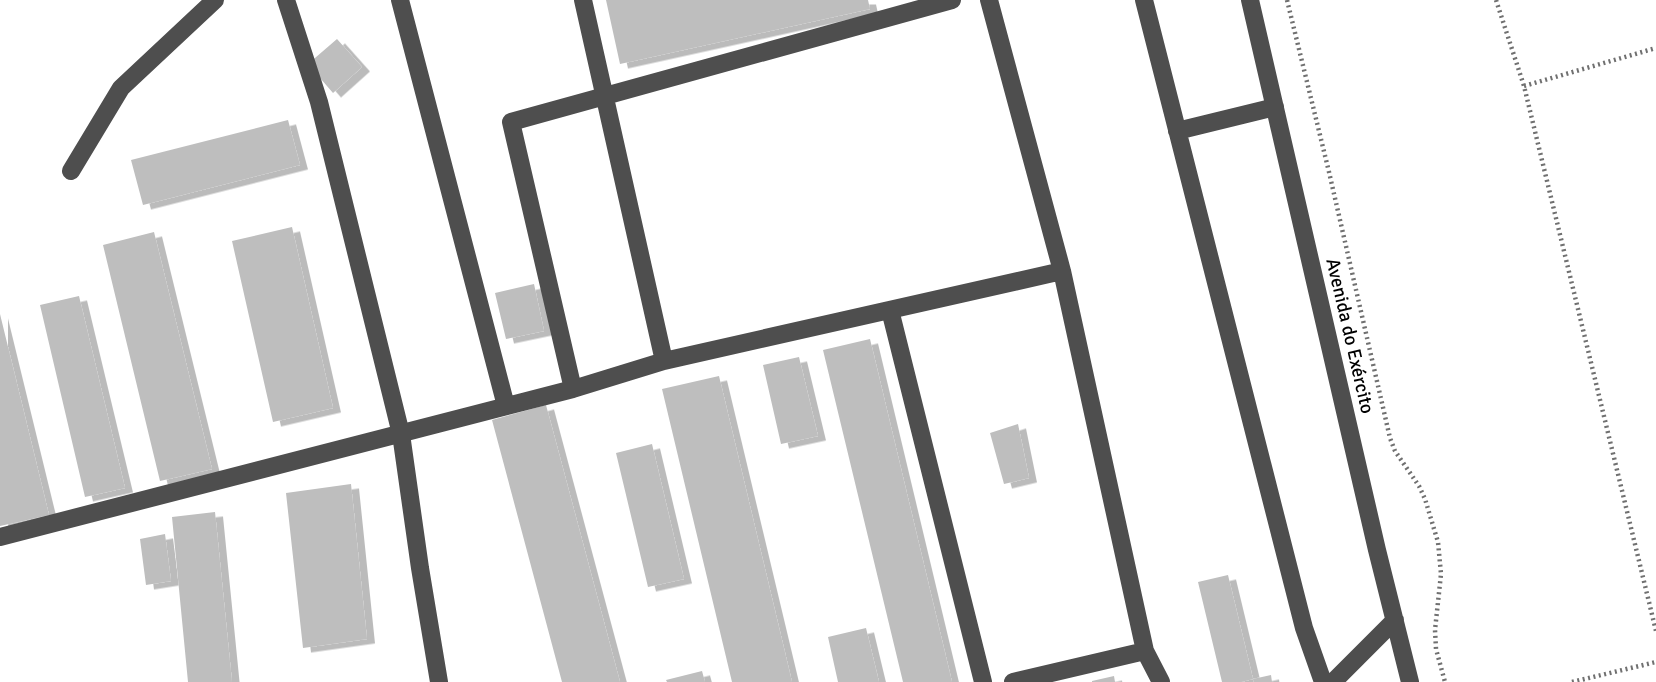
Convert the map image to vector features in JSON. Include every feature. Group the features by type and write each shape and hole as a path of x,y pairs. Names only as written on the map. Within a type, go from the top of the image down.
{"street":[{"path":"71,172 121,88 215,0"},
{"path":"286,0 319,103 401,434 439,682"},
{"path":"400,0 506,406"},
{"path":"583,0 664,361"},
{"path":"573,389 512,122 952,0"},
{"path":"989,0 1062,271 1145,652 1161,682"},
{"path":"1144,0 1304,628 1323,682"},
{"name":"Avenida do Exército","path":"1251,0 1377,550 1410,682"},
{"path":"1177,131 1275,107"},
{"path":"0,537 573,389 664,361 1062,271"},
{"path":"890,310 983,682"},
{"path":"1333,682 1395,620"},
{"path":"1015,682 1145,652"}],"path":[{"path":"1287,0 1390,438 1395,452 1425,499 1438,542 1441,574 1435,630 1436,649 1445,682"},
{"path":"1496,0 1524,86 1656,631"},
{"path":"1524,86 1656,48"},
{"path":"1572,682 1656,662"}],"building":[{"path":"606,0 868,0 870,9 620,64"},
{"path":"337,39 362,67 333,93 308,64"},
{"path":"288,120 300,165 143,205 131,160"},
{"path":"292,227 333,408 273,422 232,241"},
{"path":"154,232 212,469 160,481 103,245"},
{"path":"534,284 544,331 506,339 495,293"},
{"path":"79,296 125,488 85,497 40,305"},
{"path":"0,314 49,515 0,526"},
{"path":"870,339 952,682 903,682 823,350"},
{"path":"799,357 818,436 781,444 763,365"},
{"path":"719,376 792,682 732,682 662,389"},
{"path":"546,405 620,682 562,682 492,420"},
{"path":"1018,424 1029,478 1004,484 990,433"},
{"path":"652,444 684,579 648,587 616,453"},
{"path":"351,484 367,639 303,648 286,493"},
{"path":"215,512 232,682 188,682 172,517"},
{"path":"165,534 171,581 146,585 140,539"},
{"path":"1228,575 1253,679 1241,682 1222,682 1198,582"},
{"path":"866,628 879,682 838,682 828,637"},
{"path":"702,671 705,682 666,680"},
{"path":"1271,675 1272,682 1254,682 1253,679"},
{"path":"1114,676 1115,682 1092,682 1092,681"}]}
